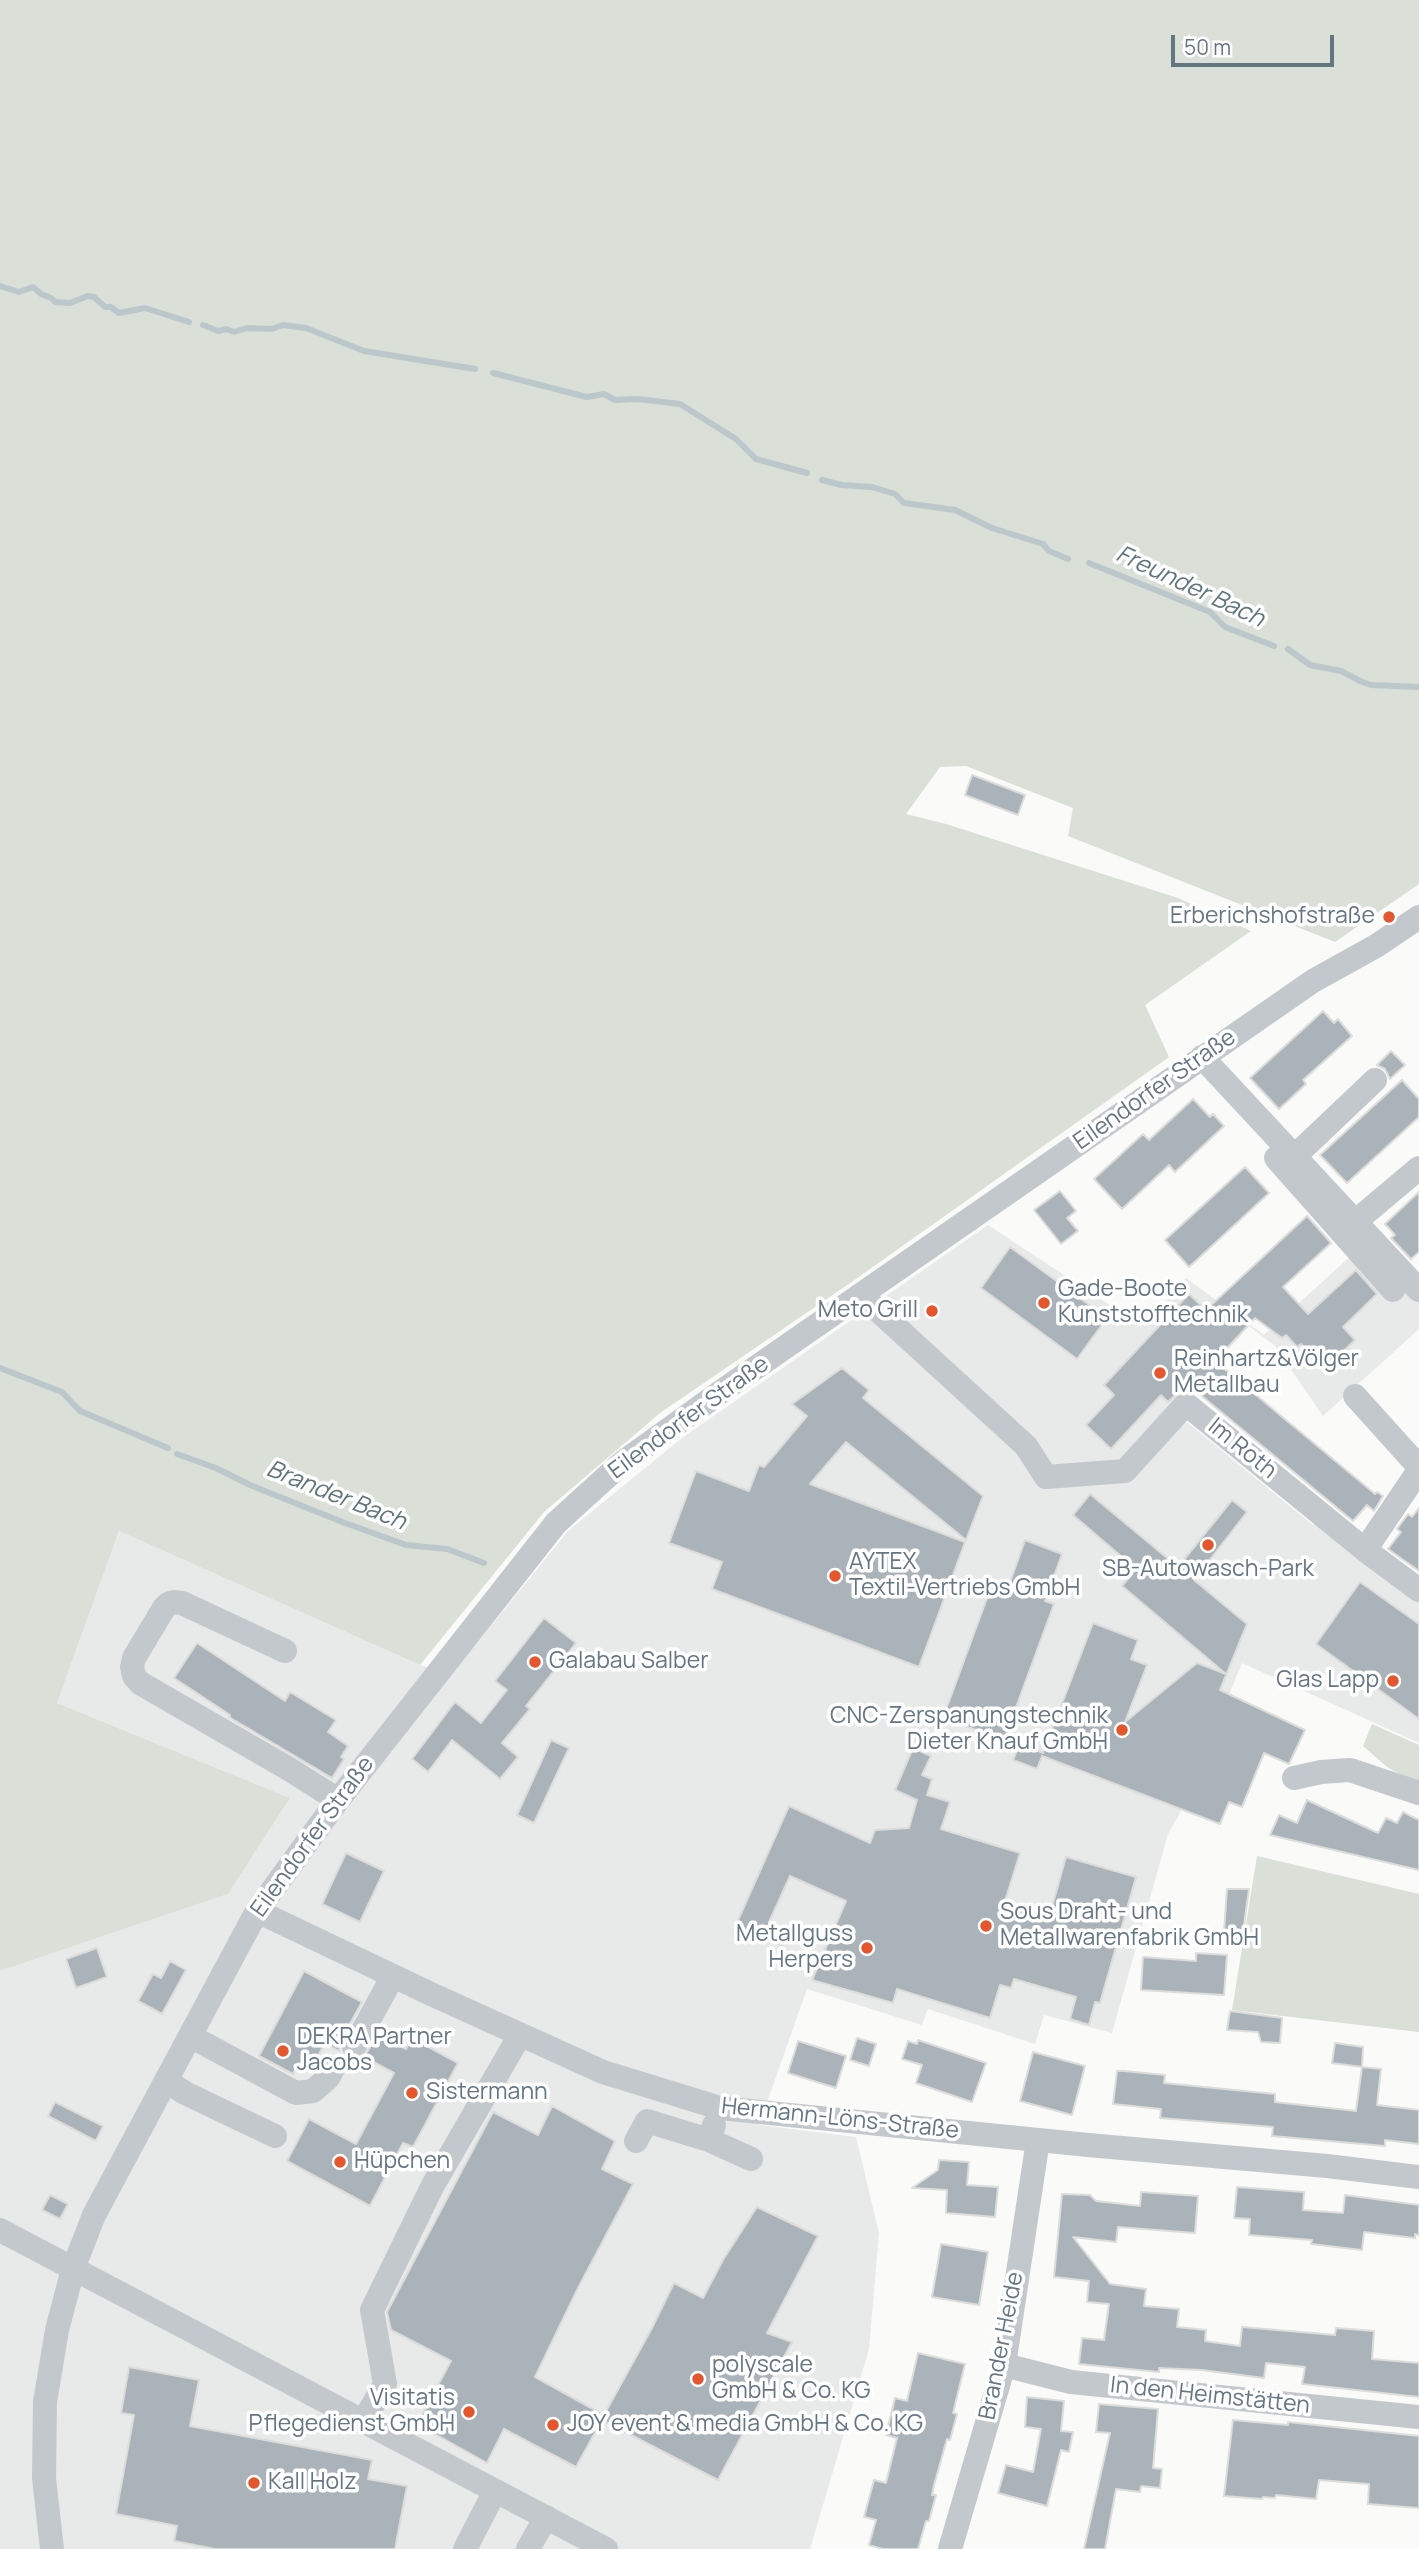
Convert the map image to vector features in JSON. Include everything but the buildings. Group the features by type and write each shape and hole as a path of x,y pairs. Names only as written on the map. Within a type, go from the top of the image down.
{"street":[{"name":"Eilendorfer Straße","path":"52,2549 44,2478 44,2402 57,2330 73,2270 94,2215 257,1911 338,1800 556,1523 622,1463 1312,981 1376,946 1419,917"},
{"path":"1196,1061 1296,1156 1419,1290"},
{"path":"1196,1061 1393,1290"},
{"path":"1296,1156 1375,1080"},
{"path":"1356,1221 1419,1168"},
{"name":"Im Roth","path":"862,1295 1026,1446 1046,1477 1125,1471 1186,1404 1364,1550 1419,1590"},
{"path":"1355,1396 1419,1468 1364,1550"},
{"path":"285,1650 182,1603 174,1602 164,1608 134,1658 132,1667 134,1676 140,1683 338,1800"},
{"path":"1294,1778 1321,1772 1350,1770 1419,1793"},
{"name":"Hermann-Löns-Straße","path":"257,1911 603,2072 720,2108 1419,2177"},
{"path":"354,2047 393,1976"},
{"path":"363,2422 385,2384 372,2310 433,2185 520,2035"},
{"path":"190,2036 296,2093 313,2091 328,2078 333,2069"},
{"path":"166,2081 185,2093 275,2136"},
{"path":"709,2140 720,2108"},
{"path":"636,2141 647,2121 709,2140 751,2159"},
{"name":"Brander Heide","path":"950,2549 1004,2365 1038,2140"},
{"path":"0,2230 606,2549"},
{"name":"In den Heimstätten","path":"1004,2365 1071,2382 1419,2417"},
{"path":"465,2549 495,2491"},
{"path":"528,2549 546,2518"}],"shaded area":[{"path":"0,0 1419,0 1419,884 1335,942 1068,836 1073,808 966,766 940,767 906,814 946,824 1178,898 1251,931 1145,1005 1169,1057 853,1281 660,1413 544,1512 420,1665 119,1531 57,1703 290,1798 228,1894 0,1971"},
{"path":"988,1225 1134,1321 1143,1311 1152,1317 1186,1278 1264,1335 1365,1243 1419,1303 1419,1329 1323,1416 1274,1345 1249,1326 1172,1410 1313,1525 1316,1522 1419,1601 1419,1743 1242,1663 1180,1813 1168,1834 1112,2033 1044,2015 1035,2044 928,2009 922,2025 807,1989 759,2125 856,2137 879,2233 869,2349 810,2549 0,2549 0,1971 228,1894 290,1798 57,1703 119,1531 420,1665 451,1675 568,1531 682,1438"},
{"path":"1372,1724 1419,1745 1419,1785 1387,1767 1363,1746"},
{"path":"1257,1856 1419,1894 1419,2032 1232,2010"}],"waterway":[{"name":"Freunder Bach","path":"0,286 19,292 33,287 55,302 70,303 88,296 94,297 105,307 111,307 119,313 145,308 189,322"},
{"name":"Freunder Bach","path":"203,325 218,331 226,329 234,332 247,328 272,329 283,325 306,328 364,351 475,369"},
{"name":"Freunder Bach","path":"493,373 587,397 604,394 615,400 637,399 680,404 736,439 756,459 807,473"},
{"name":"Freunder Bach","path":"822,480 841,485 872,487 895,494 904,503 955,510 992,528 1043,544 1049,551 1068,559"},
{"name":"Freunder Bach","path":"1089,563 1210,612 1225,627 1274,646"},
{"name":"Freunder Bach","path":"1288,649 1310,665 1341,671 1371,685 1419,687"},
{"name":"Brander Bach","path":"0,1368 62,1392 80,1411 168,1448"},
{"name":"Brander Bach","path":"177,1454 406,1545 447,1549 484,1563"}],"place":[{"name":"Erberichshofstraße","path":"1389,917"},
{"name":"Gade-Boote Kunststofftechnik","path":"1044,1303"},
{"name":"Meto Grill","path":"932,1311"},
{"name":"Reinhartz&Völger Metallbau","path":"1160,1373"},
{"name":"SB-Autowasch-Park","path":"1208,1545"},
{"name":"AYTEX Textil-Vertriebs GmbH","path":"835,1576"},
{"name":"Galabau Salber","path":"535,1662"},
{"name":"Glas Lapp","path":"1393,1681"},
{"name":"CNC-Zerspanungstechnik Dieter Knauf GmbH","path":"1122,1730"},
{"name":"Sous Draht- und Metallwarenfabrik GmbH","path":"986,1926"},
{"name":"Metallguss Herpers","path":"867,1948"},
{"name":"DEKRA Partner Jacobs","path":"283,2051"},
{"name":"Sistermann","path":"412,2093"},
{"name":"Hüpchen","path":"340,2162"},
{"name":"polyscale GmbH & Co. KG","path":"698,2379"},
{"name":"Visitatis Pflegedienst GmbH","path":"469,2412"},
{"name":"JOY event & media GmbH & Co. KG","path":"553,2425"},
{"name":"Kall Holz","path":"254,2483"}]}
